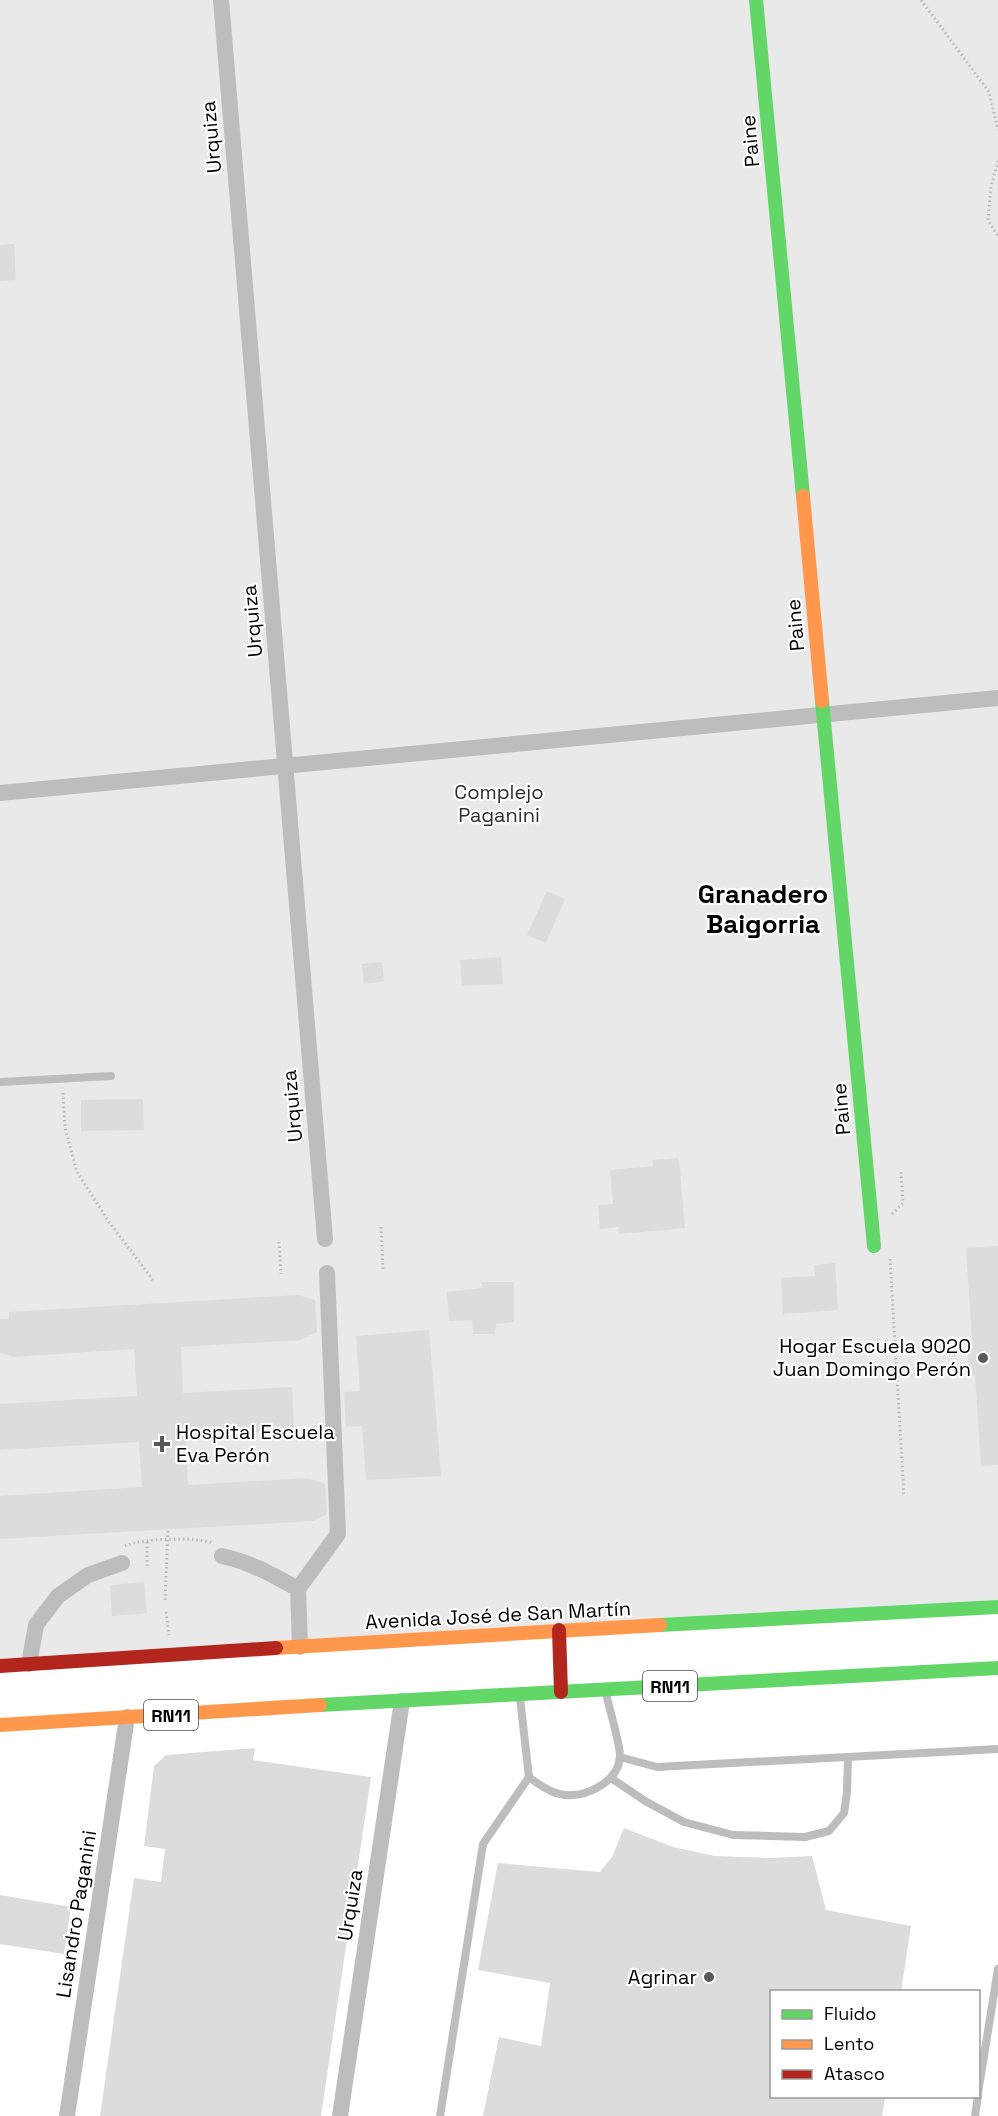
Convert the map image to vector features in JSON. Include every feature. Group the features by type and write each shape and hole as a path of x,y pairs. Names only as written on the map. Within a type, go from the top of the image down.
{"main road":[{"name":"Paine","path":"756,0 873,1246"},
{"name":"Avenida José de San Martín","path":"0,1666 559,1630 998,1607"},
{"path":"559,1630 561,1692"},
{"name":"RN11","path":"0,1725 998,1668"}],"street":[{"name":"Urquiza","path":"220,0 325,1239"},
{"path":"0,793 998,698"},
{"path":"300,1647 298,1589 338,1534 327,1273"},
{"path":"221,1551 268,1572 298,1589"},
{"path":"29,1664 36,1625 58,1596 123,1555"},
{"name":"Urquiza","path":"340,2116 402,1701"},
{"name":"Lisandro Paganini","path":"67,2116 127,1717"}],"lane":[{"path":"0,1082 111,1076"},
{"path":"529,1777 544,1788 565,1796 587,1793 611,1778 620,1757 605,1690"},
{"path":"440,2116 483,1844 529,1777 519,1694"},
{"path":"620,1757 657,1767 998,1749"},
{"path":"611,1778 645,1801 684,1822 733,1835 805,1837 830,1831 844,1813 848,1792 848,1757"},
{"path":"980,2082 998,1969"},
{"path":"975,2116 978,2098"}],"path":[{"path":"921,0 989,92 998,130"},
{"path":"998,161 991,186 988,220 998,236"},
{"path":"63,1079 65,1128 76,1172 109,1222 153,1280"},
{"path":"890,1221 892,1214 903,1203 901,1172"},
{"path":"381,1227 383,1270"},
{"path":"279,1242 281,1274"},
{"path":"890,1256 904,1497"},
{"path":"165,1600 168,1529"},
{"path":"123,1555 131,1543 167,1540 207,1540 221,1551"},
{"path":"147,1542 147,1569"}],"green space":[{"name":"Complejo Paganini","path":"0,0 998,0 998,1607 0,1666"}],"building":[{"path":"14,244 16,280 0,281 0,245"},
{"path":"547,891 565,899 546,943 527,935"},
{"path":"501,957 503,984 462,986 460,960"},
{"path":"382,962 384,981 364,984 362,964"},
{"path":"143,1099 144,1130 81,1131 81,1100"},
{"path":"679,1158 685,1228 619,1234 618,1227 600,1229 598,1205 613,1204 610,1170 653,1166 653,1160"},
{"name":"Hogar Escuela 9020 Juan Domingo Perón","path":"998,1246 998,1465 981,1466 975,1375 969,1376 967,1340 972,1340 966,1248"},
{"path":"835,1263 838,1310 783,1314 781,1278 815,1276 814,1265"},
{"path":"481,1282 514,1282 514,1322 496,1324 495,1334 473,1334 472,1320 449,1321 447,1292 483,1288"},
{"name":"Hospital Escuela Eva Perón","path":"298,1295 315,1300 317,1332 300,1340 181,1347 183,1393 292,1387 294,1430 186,1436 188,1485 308,1478 325,1484 327,1514 313,1521 0,1539 0,1496 142,1487 139,1442 0,1450 0,1404 137,1396 134,1349 13,1357 0,1353 0,1319 9,1319 9,1312"},
{"path":"429,1330 441,1476 366,1480 362,1426 346,1427 344,1392 360,1391 356,1336"},
{"path":"144,1582 147,1613 112,1616 110,1585"},
{"path":"255,1748 253,1760 371,1777 321,2116 100,2116 134,1878 161,1882 165,1849 144,1846 154,1766 166,1755"},
{"name":"Agrinar","path":"624,1828 673,1847 715,1856 772,1858 812,1856 826,1910 911,1926 901,1990 770,1990 770,2098 885,2098 882,2116 483,2116 499,2037 541,2046 550,1983 478,1970 498,1863 600,1872 612,1857"},
{"path":"0,1895 71,1907 64,1954 0,1944"}],"traffic: fast":[{"path":"756,0 803,496"},
{"path":"822,701 874,1246"},
{"path":"660,1625 998,1607"},
{"path":"320,1705 998,1668"}],"traffic: slow":[{"path":"803,496 822,701"},
{"path":"276,1648 660,1625"},
{"path":"0,1725 320,1705"}],"traffic: jam":[{"path":"559,1630 561,1692"},
{"path":"0,1666 276,1648"}],"place":[{"name":"Hogar Escuela 9020 Juan Domingo Perón","path":"983,1358"},
{"name":"Hospital Escuela Eva Perón","path":"162,1444"},
{"name":"Agrinar","path":"709,1977"}],"district":[{"name":"Granadero Baigorria","path":"763,909"}]}
